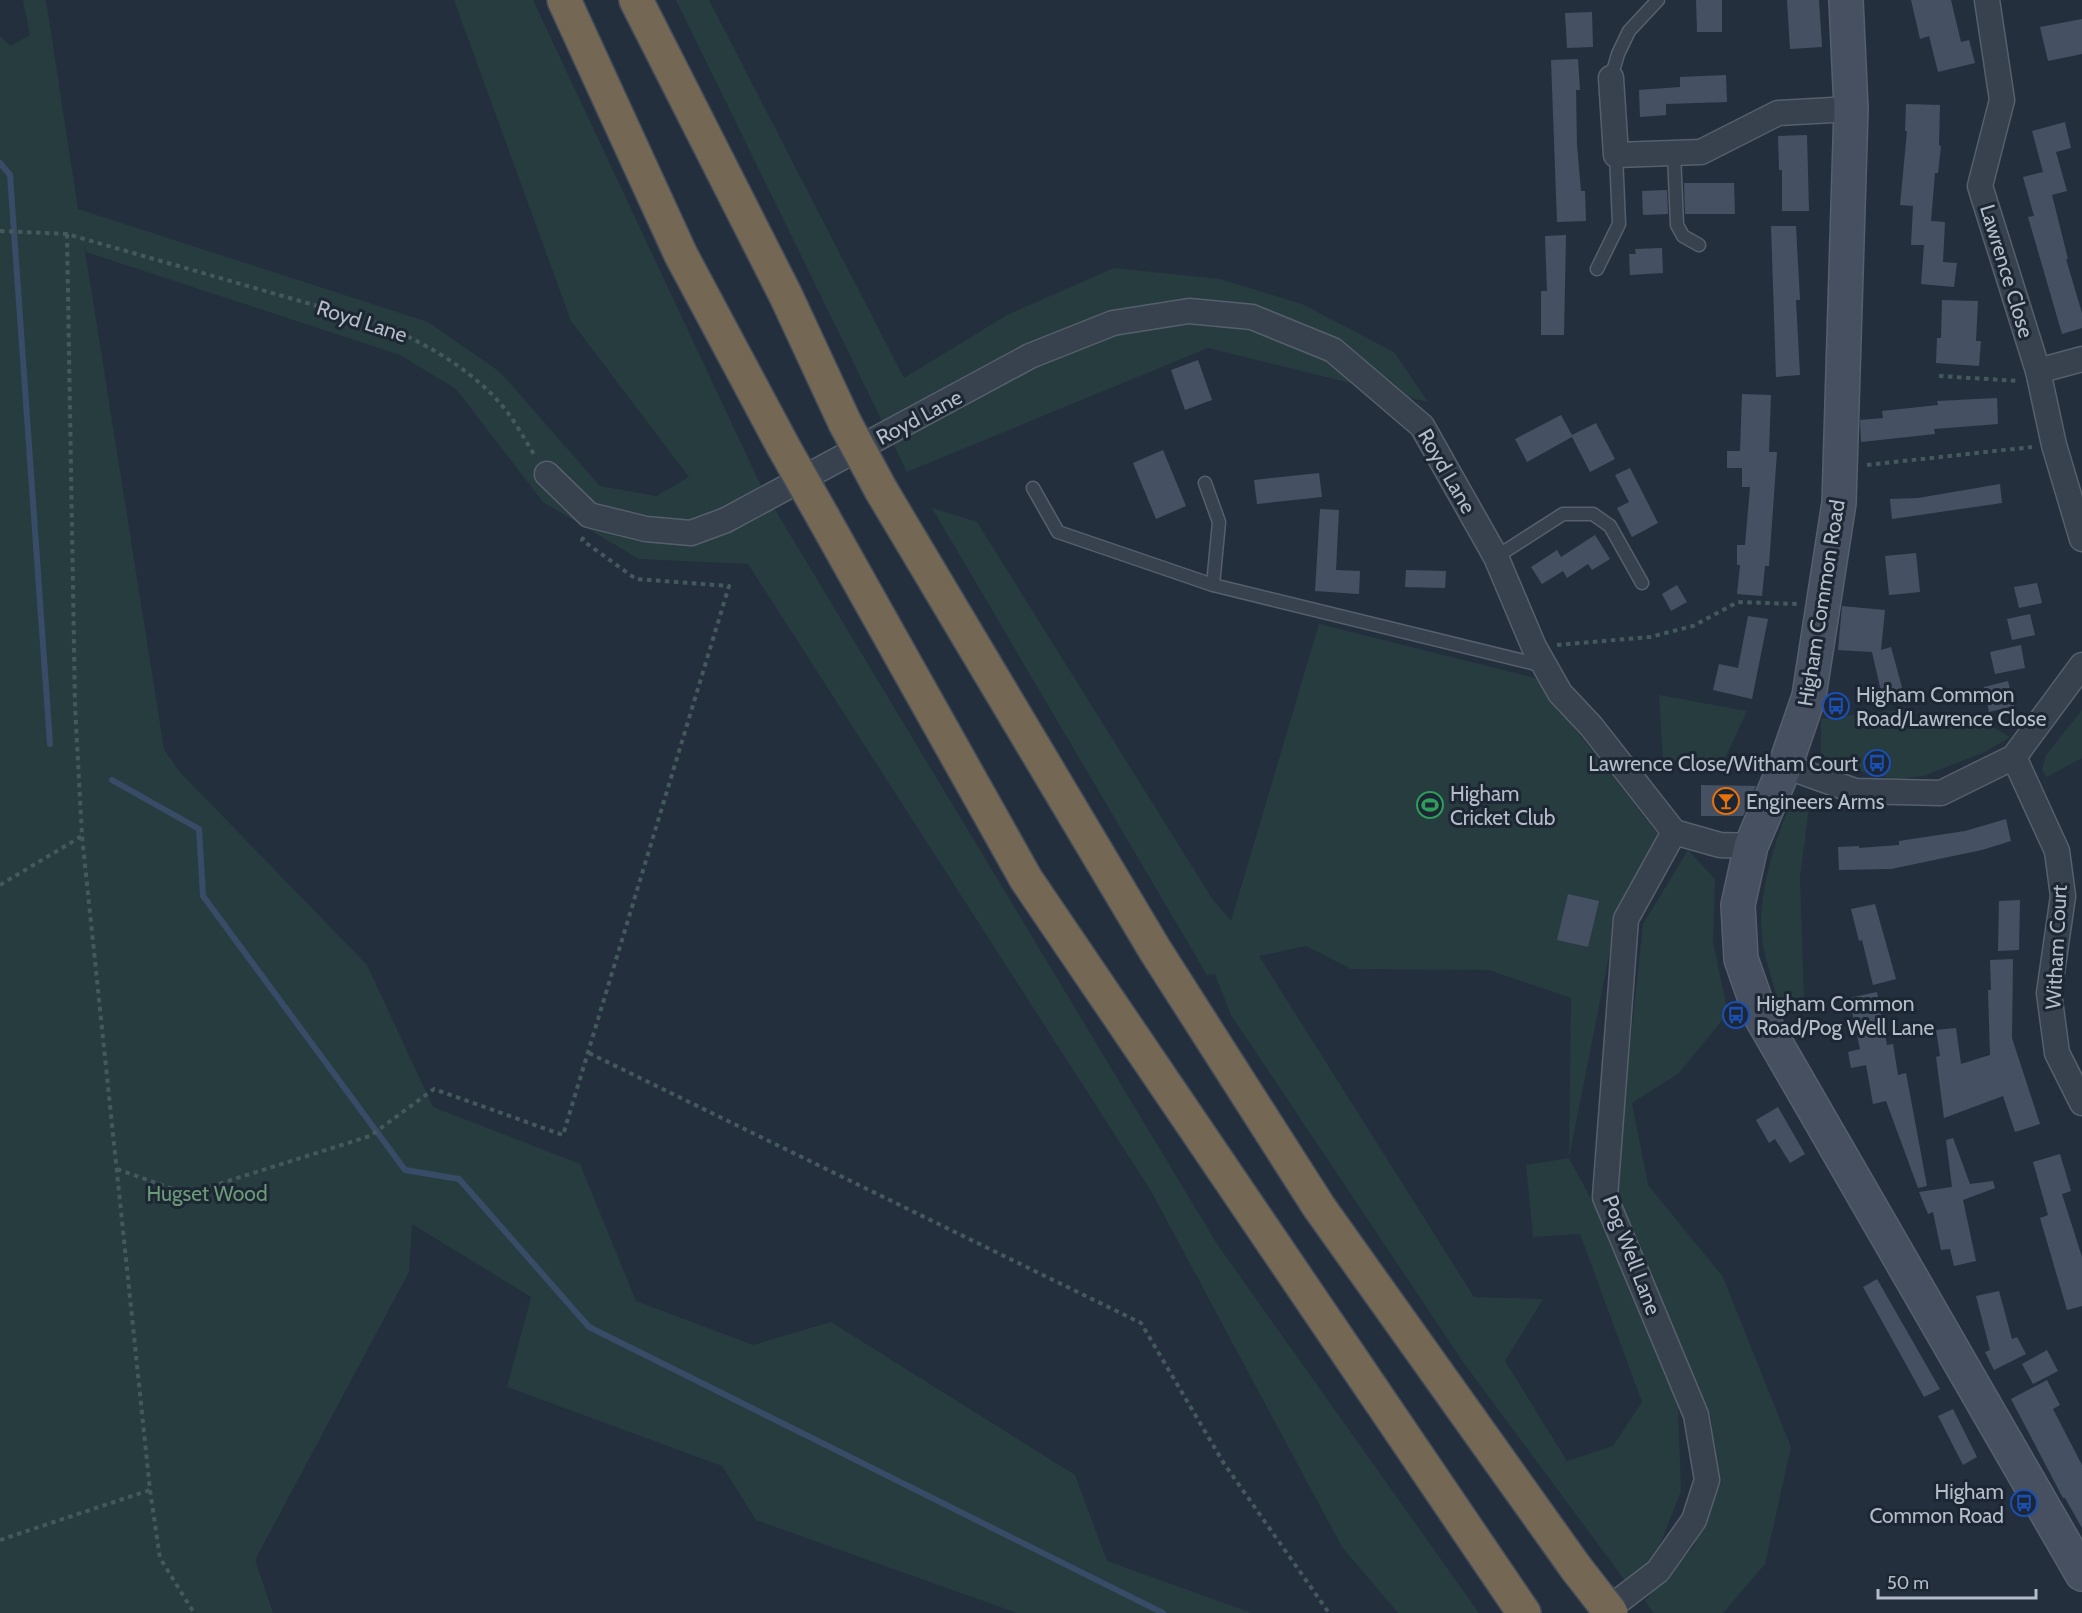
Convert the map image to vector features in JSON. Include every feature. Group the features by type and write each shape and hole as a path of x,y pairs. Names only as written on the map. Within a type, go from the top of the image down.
{"highway":[{"path":"564,0 681,255 783,446 1026,879 1523,1611"},
{"path":"636,0 786,296 845,423 881,490 1155,950 1318,1207 1576,1568 1611,1613"}],"street":[{"name":"Higham Common Road","path":"1846,0 1851,109 1839,503 1809,696 1785,766 1751,846 1738,905 1741,959 1762,1019 2082,1574"},
{"name":"Lawrence Close","path":"1988,0 2002,100 1980,186 2039,376 2054,445 2082,539"},
{"path":"1611,78 1616,155 1701,152 1778,113 1851,109"},
{"name":"Royd Lane","path":"547,474 590,515 646,529 691,533 726,520 1030,356 1113,323 1189,311 1252,317 1333,350 1422,426 1496,557 1540,657 1560,693 1591,726 1674,832"},
{"path":"2039,376 2082,359"},
{"path":"1785,766 1855,791 1941,793 2014,757 2082,668"},
{"name":"Witham Court","path":"2014,757 2056,851 2063,896 2049,993 2056,1053 2082,1103"},
{"path":"1674,832 1720,845 1751,846"},
{"name":"Pog Well Lane","path":"1603,1613 1658,1571 1694,1520 1707,1480 1696,1415 1605,1197 1626,919 1674,832"}],"lane":[{"path":"1611,78 1618,54 1629,31 1658,0"},
{"path":"1674,153 1677,225 1683,236 1699,245"},
{"path":"1597,269 1619,224 1616,155"},
{"path":"1205,483 1219,522 1213,585"},
{"path":"1033,488 1058,532 1213,585 1540,657"},
{"path":"1496,557 1563,514 1593,514 1610,526 1642,582"}],"path":[{"name":"Royd Lane","path":"2,231 67,234 380,324 421,341 464,370 505,409 547,474"},
{"path":"67,234 75,705 82,836 150,1490 160,1558 194,1613"},
{"path":"1939,376 2039,376"},
{"path":"1840,468 2054,445"},
{"path":"117,1169 187,1194 370,1136 434,1089 563,1135 729,586 636,579 582,540 588,529 590,515"},
{"path":"1540,657 1650,637 1693,626 1738,602 1824,605"},
{"path":"0,885 82,836"},
{"path":"589,1053 1142,1323 1223,1462 1329,1613"},
{"path":"0,1540 150,1490"}],"green space":[{"name":"Hugset Wood","path":"23,0 46,0 78,209 428,322 500,372 600,486 656,496 689,477 571,321 454,0 533,0 762,488 1217,1244 1479,1613 1398,1613 1342,1547 1151,1191 748,564 639,559 543,502 456,389 400,355 86,252 84,244 164,749 179,771 367,965 433,1107 580,1164 636,1301 753,1345 831,1322 1075,1475 1107,1561 1252,1613 1017,1613 756,1520 722,1466 507,1387 531,1297 412,1224 409,1272 255,1560 273,1613 0,1613 0,36 10,46 30,35"},
{"path":"676,0 709,0 904,378 1007,315 1114,268 1220,279 1302,304 1394,352 1428,402 1208,348 907,472"},
{"path":"932,508 977,522 1213,900 1231,921 1319,624 1535,678 1660,837 1617,915 1569,1158 1613,1240 1678,1406 1681,1491 1653,1562 1632,1590 1463,1362 1231,1015 1215,974 1207,975","holes":["1306,946 1351,969 1489,970 1571,998 1569,1158 1526,1165 1533,1237 1580,1234 1642,1402 1613,1446 1567,1461 1505,1361 1543,1299 1474,1297 1259,956"]},
{"path":"1659,695 1747,711 1723,763 1663,760"},
{"path":"1906,709 1909,723 1969,714 2010,737 1983,753 1923,776 1894,779 1834,765 1821,753 1821,719"},
{"path":"2082,710 2082,758 2047,777 2042,770 2046,755"},
{"path":"1810,799 1800,877 1804,999 1779,1005 1762,937 1762,904 1779,832 1792,802"},
{"path":"1688,850 1715,879 1713,942 1728,1013 1679,1073 1632,1103 1648,1185 1723,1277 1791,1447 1765,1564 1723,1613 1653,1613 1645,1601 1694,1546 1716,1490 1711,1416 1614,1195 1643,924"}],"building":[{"path":"1696,0 1722,0 1722,32 1697,32"},
{"path":"1787,0 1819,0 1822,47 1790,49"},
{"path":"1911,0 1951,0 1961,42 1969,40 1975,63 1938,72 1929,36 1920,39"},
{"path":"1592,12 1593,47 1567,48 1565,13"},
{"path":"2082,19 2082,54 2048,61 2040,27"},
{"path":"1578,59 1580,90 1576,90 1577,145 1581,191 1585,191 1586,221 1557,222 1551,60"},
{"path":"1726,75 1727,102 1666,104 1666,115 1640,117 1639,90 1680,87 1680,77"},
{"path":"1906,104 1940,105 1939,145 1941,146 1938,173 1935,173 1931,221 1945,222 1943,262 1957,263 1954,287 1921,284 1924,245 1911,245 1913,206 1900,205 1907,131 1905,131"},
{"path":"2065,122 2071,148 2056,152 2067,191 2052,195 2068,259 2066,259 2082,313 2082,328 2062,334 2028,217 2034,216 2023,177 2043,172 2032,131"},
{"path":"1807,135 1809,211 1782,211 1782,170 1779,170 1778,136"},
{"path":"1684,183 1734,183 1735,214 1685,214"},
{"path":"1667,190 1668,214 1643,215 1642,191"},
{"path":"1771,226 1796,226 1800,300 1796,300 1800,375 1776,377"},
{"path":"1566,235 1564,335 1541,335 1541,291 1547,291 1545,236"},
{"path":"1662,248 1663,273 1630,275 1629,254 1636,254 1635,249"},
{"path":"1942,300 1978,301 1976,341 1981,341 1979,366 1936,363 1937,338 1941,338"},
{"path":"1198,360 1212,400 1185,410 1171,370"},
{"path":"1742,394 1771,395 1769,452 1777,452 1769,566 1765,566 1762,596 1737,594 1740,565 1737,565 1737,545 1745,545 1750,487 1742,487 1742,468 1727,468 1727,451 1740,451"},
{"path":"1997,398 1998,424 1934,429 1935,434 1861,442 1860,420 1883,418 1882,411 1938,405 1937,401"},
{"path":"1561,415 1572,435 1596,423 1615,459 1590,472 1572,437 1527,462 1515,439"},
{"path":"1163,450 1186,506 1156,519 1133,463"},
{"path":"1630,468 1658,523 1632,537 1617,508 1629,502 1615,475"},
{"path":"1319,473 1322,497 1257,504 1254,480"},
{"path":"2000,484 2002,503 1892,519 1890,499 1918,498"},
{"path":"1320,509 1339,510 1336,570 1360,571 1359,594 1315,591"},
{"path":"1595,535 1610,559 1592,570 1588,564 1567,578 1563,571 1542,584 1531,567 1557,550 1561,557"},
{"path":"1916,553 1920,592 1889,595 1885,556"},
{"path":"1406,570 1446,571 1445,588 1405,587"},
{"path":"2037,583 2042,603 2019,608 2014,587"},
{"path":"1677,585 1687,602 1671,611 1662,594"},
{"path":"1842,606 1885,610 1881,650 1891,647 1904,695 1883,700 1872,652 1838,650"},
{"path":"2030,614 2035,635 2012,640 2007,619"},
{"path":"1748,616 1768,619 1752,699 1713,690 1719,664 1738,668"},
{"path":"2021,645 2025,668 1995,674 1990,652"},
{"path":"2008,681 2014,706 1989,712 1984,687"},
{"name":"Engineers Arms","path":"1701,785 1756,786 1743,816 1701,816"},
{"path":"2006,819 2011,841 1982,850 1891,869 1839,870 1838,847 1899,845 1899,841 1965,831"},
{"path":"1568,894 1599,901 1588,947 1557,940"},
{"path":"2020,900 2019,950 1998,951 1999,901"},
{"path":"1875,904 1896,979 1873,985 1862,940 1859,941 1851,909"},
{"path":"2013,959 2012,1038 2040,1124 2015,1132 2003,1096 1944,1118 1936,1057 1940,1056 1936,1030 1956,1028 1961,1064 1990,1055 1988,990 1991,990 1990,960"},
{"path":"1877,992 1887,1045 1893,1044 1898,1075 1906,1073 1927,1186 1918,1188 1886,1101 1873,1104 1866,1065 1851,1068 1848,1052 1860,1049 1849,998"},
{"path":"1778,1107 1805,1154 1790,1163 1775,1139 1769,1143 1756,1120"},
{"path":"1953,1138 1970,1184 1993,1181 1995,1188 1963,1200 1976,1261 1954,1266 1950,1249 1941,1250 1933,1212 1928,1214 1919,1192 1952,1187 1946,1140"},
{"path":"2060,1154 2071,1191 2062,1194 2082,1257 2082,1306 2067,1310 2040,1218 2048,1215 2033,1162"},
{"path":"1877,1279 1940,1389 1924,1397 1863,1287"},
{"path":"1999,1291 2012,1339 2017,1337 2026,1354 1994,1370 1985,1352 1990,1350 1976,1296"},
{"path":"2047,1350 2058,1371 2033,1384 2022,1364"},
{"path":"2047,1380 2060,1405 2053,1409 2082,1465 2082,1528 2063,1498 2011,1399"},
{"path":"1953,1409 1977,1457 1963,1465 1938,1416"}],"waterway":[{"path":"0,163 10,175 50,744"},
{"path":"112,780 199,829 203,896 405,1170 459,1179 589,1327 1163,1613"}],"place":[{"name":"Higham Common Road/Lawrence Close","path":"1836,706"},
{"name":"Lawrence Close/Witham Court","path":"1877,763"},
{"name":"Engineers Arms","path":"1726,801"},
{"name":"Higham Cricket Club","path":"1430,805"},
{"name":"Higham Common Road/Pog Well Lane","path":"1736,1015"},
{"name":"Higham Common Road","path":"2024,1503"}]}
